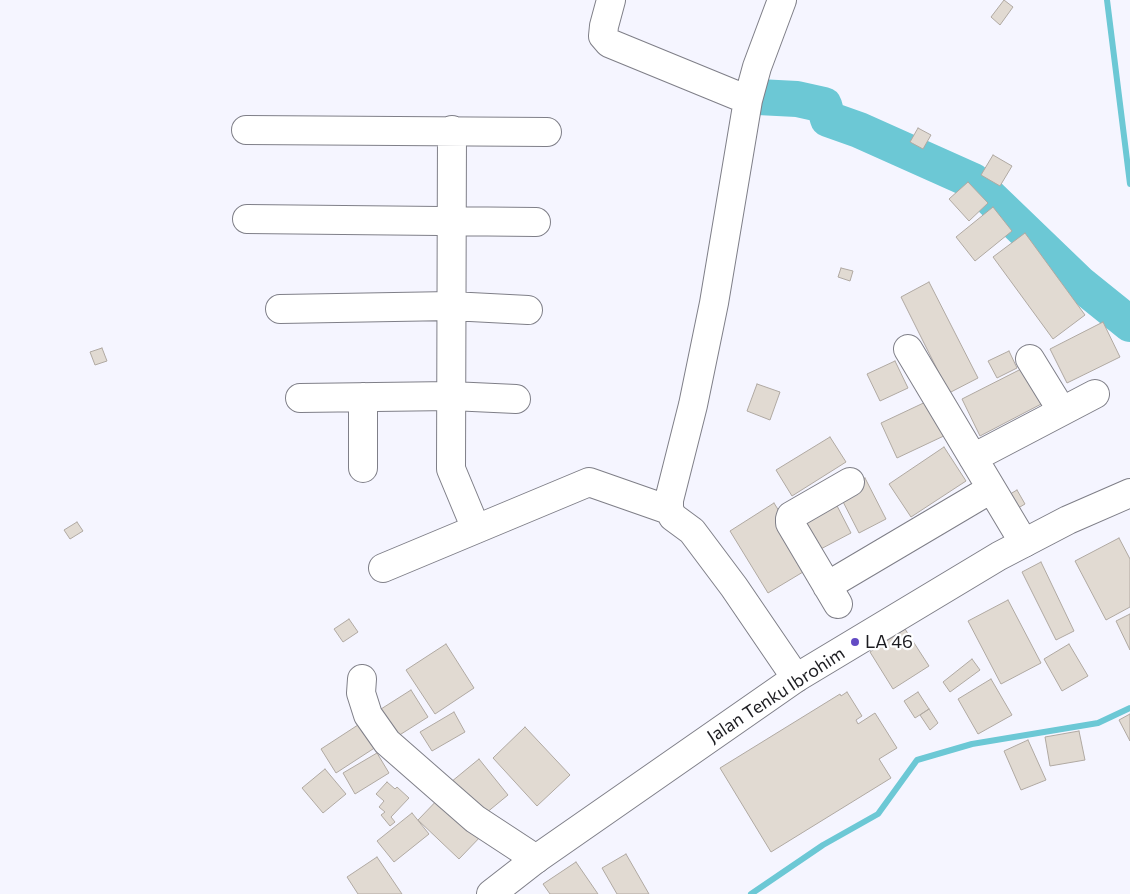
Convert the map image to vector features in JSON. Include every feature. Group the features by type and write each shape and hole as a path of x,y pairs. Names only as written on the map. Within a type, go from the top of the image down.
{"street":[{"path":"611,0 603,36 609,43 748,100"},
{"path":"782,0 757,68 748,100 714,303 693,405 669,500 669,510 673,517 692,531 728,579 796,678"},
{"path":"246,130 547,132"},
{"path":"452,130 451,469 476,529"},
{"path":"247,219 536,222"},
{"path":"280,309 451,306 528,310"},
{"path":"908,349 1024,543"},
{"path":"1030,359 1062,411"},
{"path":"973,458 1095,394"},
{"path":"300,398 451,396 516,399"},
{"path":"363,468 364,397"},
{"path":"383,568 589,482 669,510"},
{"path":"850,482 791,516 790,519 790,523 832,595 991,489"},
{"name":"Jalan Tenku Ibrohim","path":"491,894 536,859 796,678 1024,543 1084,512 1130,493"},
{"path":"362,679 361,693 368,715 387,742 475,819 536,859"}],"building":[{"path":"1004,0 1013,7 1000,25 991,17"},
{"path":"918,128 931,135 923,149 910,142"},
{"path":"993,155 1012,166 1000,186 981,175"},
{"path":"968,182 988,203 969,221 949,199"},
{"path":"993,207 1012,231 975,261 956,237"},
{"path":"1025,233 1085,315 1053,339 993,257"},
{"path":"841,268 853,271 850,281 838,277"},
{"path":"929,282 978,378 949,393 901,297"},
{"path":"1103,322 1120,357 1067,383 1050,349"},
{"path":"102,348 107,361 95,365 90,352"},
{"path":"1009,351 1017,368 997,378 988,361"},
{"path":"895,361 908,388 880,401 867,374"},
{"path":"1029,365 1047,401 980,436 962,399"},
{"path":"757,384 780,392 770,420 747,411"},
{"path":"932,399 948,434 897,458 881,423"},
{"path":"830,437 846,462 792,496 776,470"},
{"path":"944,447 966,481 911,517 889,484"},
{"path":"865,478 886,519 859,533 838,492"},
{"path":"1017,490 1025,504 1008,514 1000,500"},
{"path":"833,498 851,533 817,551 800,515"},
{"path":"774,503 813,566 768,593 730,531"},
{"path":"77,522 83,531 70,539 64,530"},
{"path":"1119,538 1130,559 1130,607 1106,620 1075,561"},
{"path":"1041,562 1074,631 1056,640 1022,572"},
{"path":"1008,600 1041,663 1001,684 968,621"},
{"path":"1130,614 1130,650 1116,621"},
{"path":"349,619 358,632 343,642 334,629"},
{"path":"905,629 929,666 893,689 870,652"},
{"path":"446,644 474,688 435,714 406,670"},
{"path":"1069,644 1088,676 1062,691 1044,659"},
{"path":"972,659 980,670 950,692 943,682"},
{"path":"991,679 1012,715 978,734 958,699"},
{"path":"411,690 428,717 398,736 381,709"},
{"path":"847,692 862,716 856,720 858,724 875,713 897,748 879,759 891,778 771,852 720,768 840,694 841,696"},
{"path":"918,692 929,709 915,718 904,701"},
{"path":"929,709 938,723 930,730 920,715"},
{"path":"454,712 465,732 432,751 420,732"},
{"path":"1130,714 1130,741 1119,720"},
{"path":"361,723 376,747 336,773 321,749"},
{"path":"525,727 570,775 537,806 493,758"},
{"path":"1079,731 1085,760 1050,766 1045,737"},
{"path":"1028,740 1046,780 1021,790 1004,751"},
{"path":"377,753 389,773 355,794 343,773"},
{"path":"479,759 508,795 480,818 451,782"},
{"path":"325,769 346,794 323,813 302,788"},
{"path":"387,782 395,789 397,787 409,798 391,817 395,822 390,826 381,815 385,812 379,807 384,801 376,794"},
{"path":"444,793 484,833 459,859 418,820"},
{"path":"412,813 429,834 394,862 377,841"},
{"path":"626,854 649,894 617,894 602,868"},
{"path":"377,857 402,894 358,894 347,877"},
{"path":"576,862 598,894 550,894 543,884"}],"waterway":[{"path":"1107,0 1130,184"},
{"path":"758,97 797,99 824,105 828,119 859,130 973,181 1079,283 1130,324"},
{"path":"751,894 823,845 878,814 917,760 972,744 1098,723 1130,708"}],"place":[{"name":"LA 46","path":"855,642"}]}
